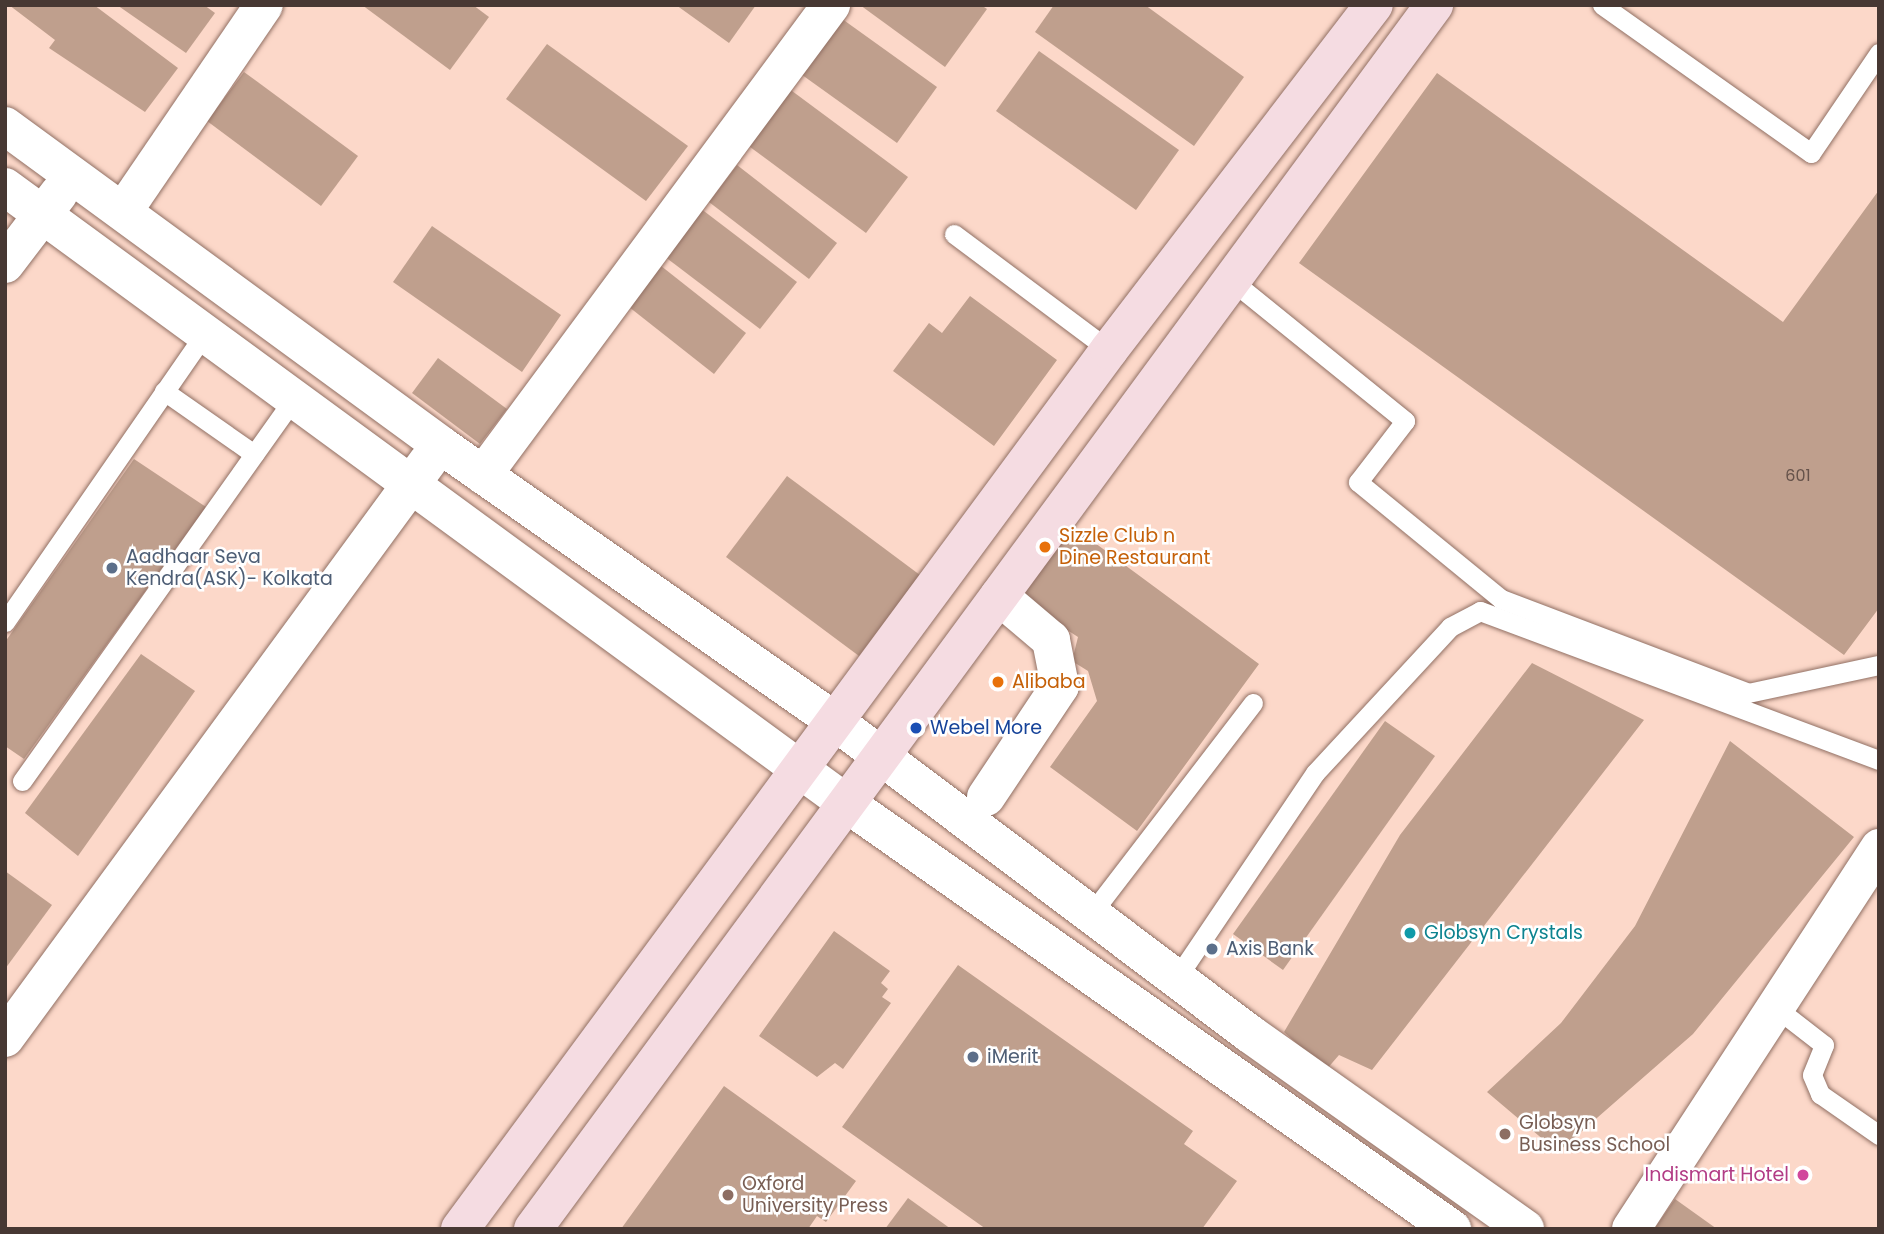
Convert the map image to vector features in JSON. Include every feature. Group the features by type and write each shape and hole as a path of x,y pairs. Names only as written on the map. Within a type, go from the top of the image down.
{"main road":[{"path":"460,1229 800,765 1109,351 1374,5"},
{"path":"533,1229 1434,5"}],"street":[{"path":"124,210 264,5"},
{"path":"483,475 831,5"},
{"path":"5,126 124,210 442,446 834,720 1176,979 1525,1229"},
{"path":"5,264 73,176"},
{"path":"5,187 800,765 846,803 1452,1229"},
{"path":"5,1038 411,481 442,446"},
{"path":"986,797 1060,686 1051,640 999,596"},
{"path":"1631,1229 1879,848"}],"lane":[{"path":"1602,5 1811,153 1879,54"},
{"path":"954,234 1109,351"},
{"path":"1231,280 1405,421 1358,482 1501,599 1748,693 1879,665"},
{"path":"5,622 206,332"},
{"path":"164,391 254,453"},
{"path":"22,781 295,397"},
{"path":"1176,979 1315,773 1450,627 1480,611 1879,760"},
{"path":"1091,914 1253,703"},
{"path":"1775,1007 1824,1045 1812,1075 1820,1094 1879,1135"}],"building":[{"path":"9,5 94,5 178,68 145,112 49,48 55,40"},
{"path":"117,5 204,5 215,13 186,53"},
{"path":"362,5 473,5 489,17 450,70"},
{"path":"676,5 756,5 729,43"},
{"path":"860,5 981,5 987,9 945,67"},
{"path":"1054,5 1145,5 1244,77 1194,146 1035,32"},
{"path":"838,16 937,87 897,143 798,72"},
{"path":"547,44 688,146 646,201 506,99"},
{"path":"1039,51 1179,150 1136,210 996,111"},
{"path":"244,72 358,156 321,206 207,121"},
{"path":"1437,73 1783,322 1879,190 1879,608 1844,655 1299,263"},
{"path":"788,88 908,177 866,233 746,144"},
{"path":"737,165 837,243 809,279 709,202"},
{"path":"696,205 797,282 760,329 660,253"},
{"path":"432,226 561,315 522,372 393,282"},
{"path":"656,262 746,333 714,374 624,303"},
{"path":"970,296 1057,360 994,446 893,371 929,323 942,333"},
{"path":"438,358 507,409 480,444 412,393"},
{"path":"134,459 206,507 24,759 5,746 5,642"},
{"path":"787,476 920,575 859,656 726,557"},
{"path":"1072,526 1259,664 1137,831 1050,767 1097,701 1088,671 1072,661 1078,637 1018,598"},
{"path":"141,654 195,691 78,856 25,813"},
{"name":"Globsyn Crystals","path":"1532,663 1644,720 1372,1070 1339,1055 1326,1070 1284,1032 1400,835"},
{"path":"1385,721 1435,756 1283,970 1233,934"},
{"path":"1730,741 1854,837 1693,1034 1558,1152 1487,1092 1561,1023 1635,926"},
{"path":"5,871 52,905 5,969"},
{"path":"834,931 890,971 881,983 888,989 882,997 891,1003 843,1069 835,1063 817,1077 759,1036"},
{"path":"958,965 1193,1131 1184,1144 1237,1181 1202,1229 986,1229 842,1127"},
{"path":"724,1086 856,1181 826,1222 817,1216 808,1229 621,1229"},
{"path":"908,1198 951,1229 885,1229"},
{"path":"1675,1199 1717,1229 1654,1229"}],"place":[{"name":"Sizzle Club n Dine Restaurant","path":"1045,547"},
{"name":"Aadhaar Seva Kendra(ASK)- Kolkata","path":"112,568"},
{"name":"Alibaba","path":"998,682"},
{"name":"Webel More","path":"916,728"},
{"name":"Globsyn Crystals","path":"1410,933"},
{"name":"Axis Bank","path":"1212,949"},
{"name":"iMerit","path":"973,1057"},
{"name":"Globsyn Business School","path":"1505,1134"},
{"name":"Indismart Hotel","path":"1803,1175"},
{"name":"Oxford University Press","path":"728,1195"}]}
